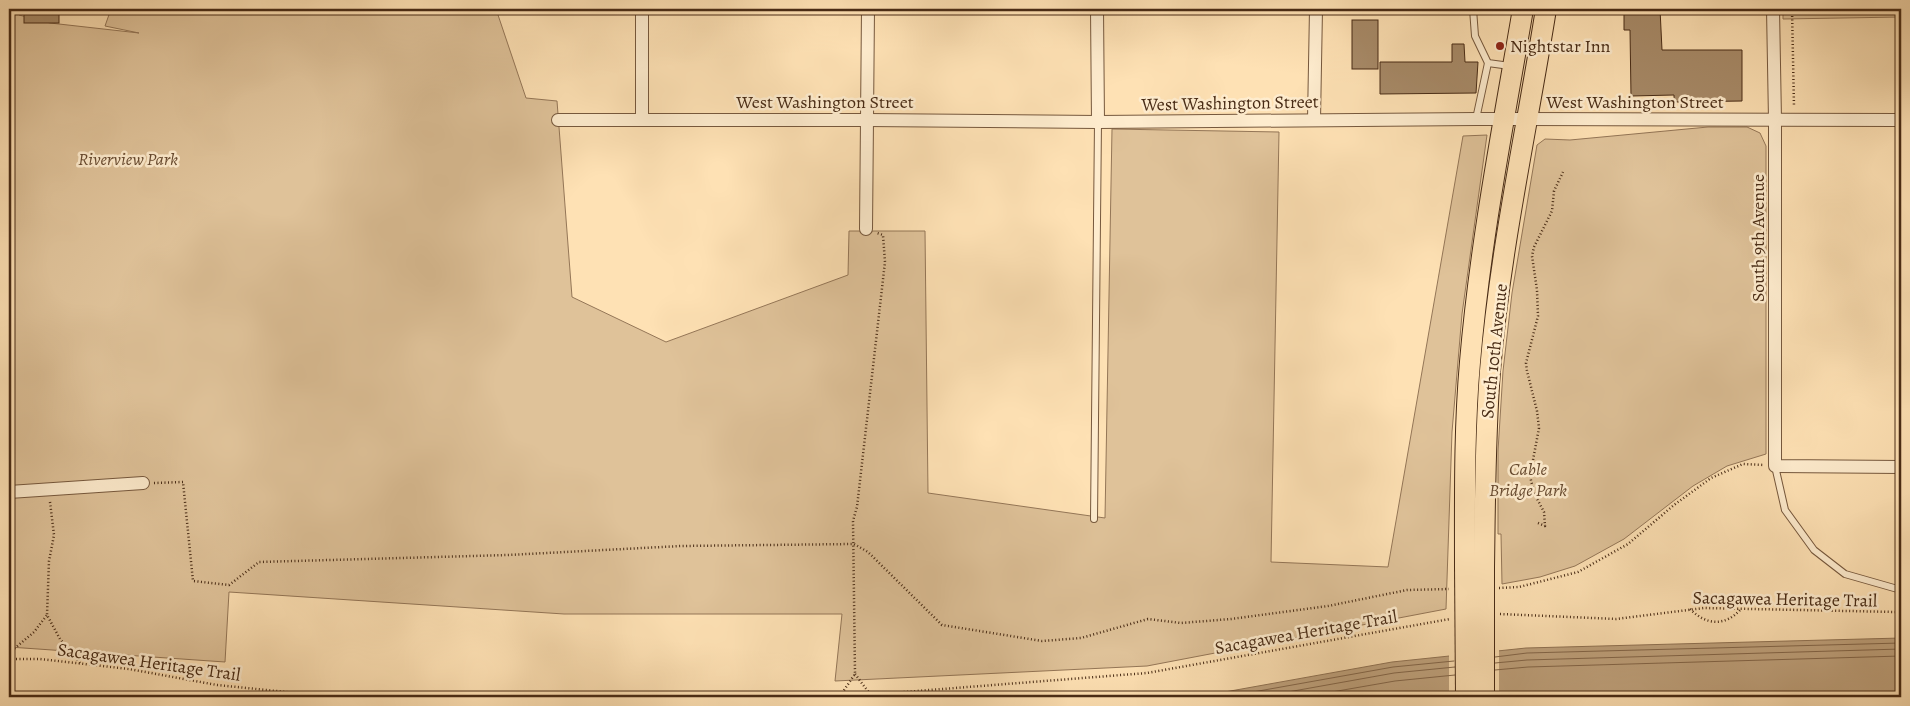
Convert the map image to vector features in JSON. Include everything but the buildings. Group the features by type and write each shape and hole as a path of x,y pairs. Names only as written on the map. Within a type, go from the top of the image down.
{"main road":[{"name":"South 10th Avenue","path":"1466,697 1474,567 1486,449 1490,371 1499,293 1546,9"},
{"name":"South 10th Avenue","path":"1484,697 1465,439 1470,364 1481,261 1522,10"}],"street":[{"path":"642,9 642,120"},
{"path":"866,229 868,9"},
{"path":"1098,9 1098,122"},
{"path":"1314,120 1316,9"},
{"name":"South 9th Avenue","path":"1774,9 1776,120 1775,466"},
{"name":"West Washington Street","path":"558,120 1098,122 1476,119 1901,120"},
{"path":"1775,466 1901,467"},
{"path":"9,492 143,483"}],"lane":[{"path":"1442,9 1522,10"},
{"path":"1473,9 1475,36 1488,63 1476,119"},
{"path":"1488,63 1513,66"},
{"path":"1094,519 1098,122"},
{"path":"1775,466 1785,510 1814,550 1845,574 1901,590"}],"path":[{"path":"1792,9 1794,120"},
{"path":"1538,523 1545,526 1544,512 1534,493 1530,476 1538,439 1539,419 1526,363 1538,316 1538,290 1532,256 1534,247 1552,211 1554,191 1563,172"},
{"path":"840,697 855,674 853,522 859,490 886,262 883,235 866,229"},
{"path":"1493,588 1519,587 1578,572 1628,544 1674,505 1712,478 1743,464 1775,466"},
{"path":"143,483 183,482 192,582 229,585 259,562 508,555 681,546 854,544 868,552 942,625 1042,641 1081,638 1148,619 1182,623 1231,619 1328,606 1407,590 1456,589"},
{"path":"50,500 54,535 50,561 47,615 60,639 81,664"},
{"name":"Sacagawea Heritage Trail","path":"1492,614 1516,613 1616,619 1704,608 1901,611"},
{"path":"1690,609 1699,618 1716,622 1735,616 1741,608"},
{"path":"9,653 34,632 47,615"},
{"name":"Sacagawea Heritage Trail","path":"715,697 747,695 840,697 1147,673 1456,618"},
{"name":"Sacagawea Heritage Trail","path":"9,659 40,659 129,669 217,686 316,695 465,697 509,695 526,697"},
{"path":"855,674 870,694"}],"green space":[{"name":"Riverview Park","path":"9,9 18,9 19,15 50,23 139,33 105,26 111,9 496,9 526,98 557,101 572,297 666,342 848,275 849,231 925,231 928,493 1105,518 1112,129 1279,132 1271,562 1388,567 1463,136 1487,135 1462,314 1452,432 1446,609 1147,666 835,681 842,614 564,614 229,592 225,662 9,647"},
{"path":"1783,9 1901,9 1901,17 1783,19"},
{"name":"Cable Bridge Park","path":"1708,127 1747,127 1760,133 1766,146 1766,454 1727,466 1693,486 1624,539 1575,566 1540,577 1502,584 1501,534 1498,534 1498,451 1503,371 1512,293 1537,145 1545,139 1570,140"}],"water":[{"path":"1901,638 1901,697 1197,697 1392,662 1526,648"}],"pier":[{"path":"1499,649 1499,697 1449,697 1449,654"}],"place":[{"name":"Nightstar Inn","path":"1500,46"}]}
